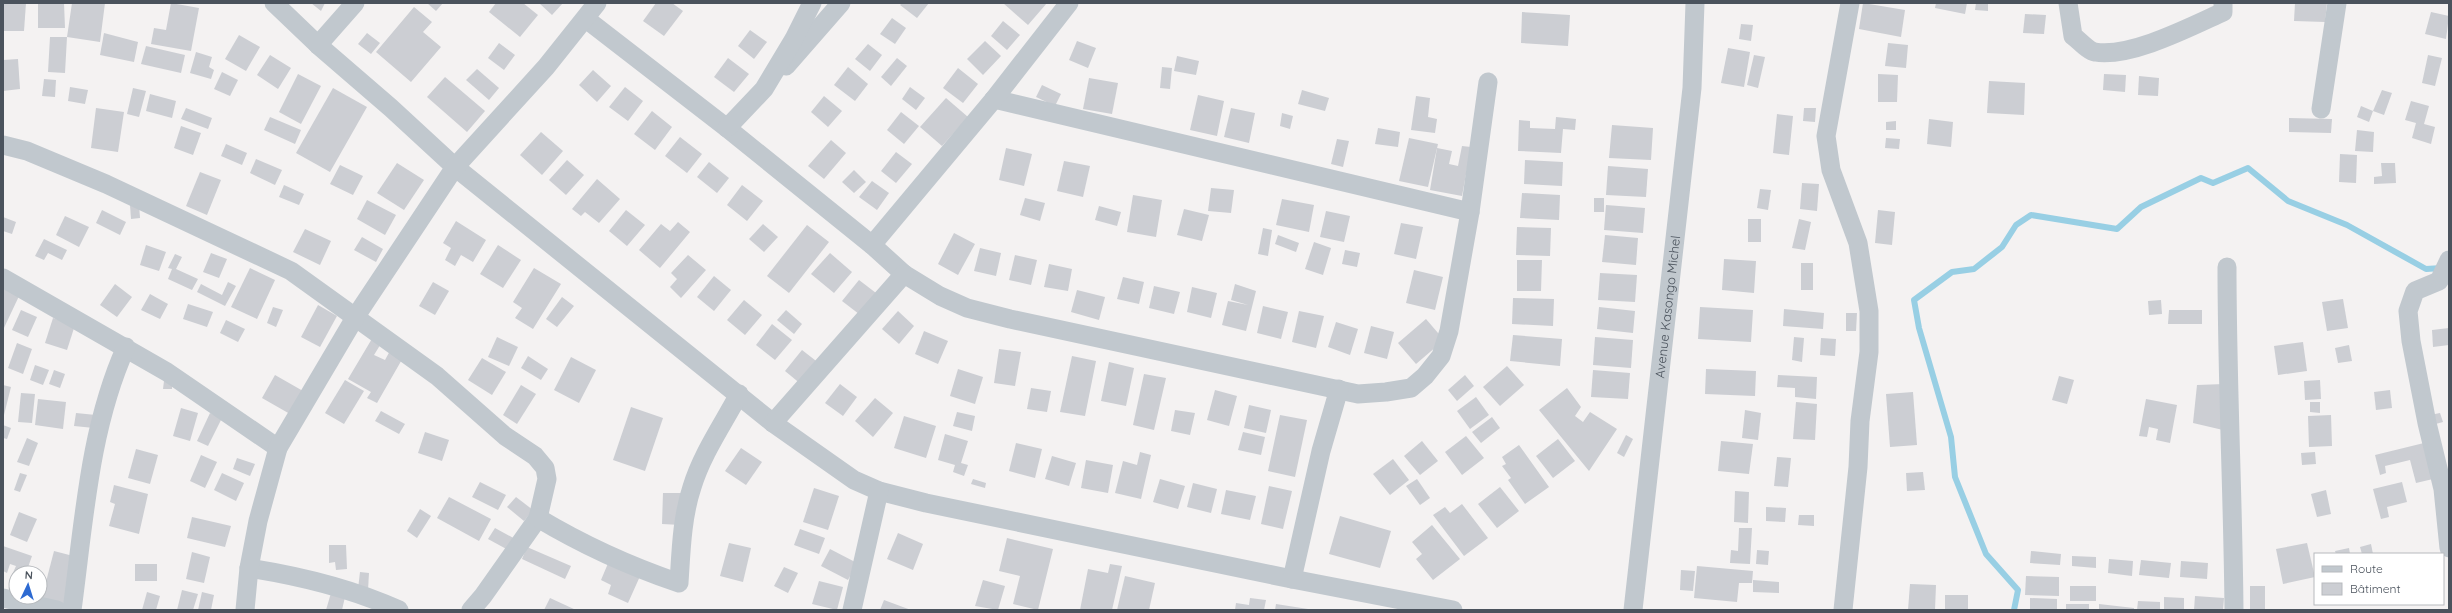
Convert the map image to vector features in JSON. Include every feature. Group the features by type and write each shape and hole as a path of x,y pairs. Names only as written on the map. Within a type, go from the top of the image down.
{"street":[{"path":"274,3 318,45 391,108 454,167 739,394 773,423 854,480 879,491 926,503 1292,579 1453,610"},
{"path":"318,45 356,3"},
{"path":"245,610 249,568 258,521 278,448 356,316 454,167 546,67 586,19 597,3"},
{"path":"764,89 794,39 812,3"},
{"path":"727,128 806,46 841,3"},
{"path":"872,245 994,99 1069,3"},
{"name":"Avenue Kasongo Michel","path":"1633,610 1692,88 1695,3"},
{"path":"1843,610 1858,467 1860,421 1869,352 1869,311 1858,243 1831,170 1826,136 1850,3"},
{"path":"2068,3 2073,36 2093,52 2120,52 2182,31 2223,12 2223,3"},
{"path":"2321,110 2337,3"},
{"path":"586,19 727,128 872,245 904,274 940,296 967,308 1010,319 1358,394 1411,388 1425,376 1441,356 1449,331 1470,212 1488,82"},
{"path":"994,99 1470,212"},
{"path":"3,145 34,154 188,221 291,271 356,316 437,376 505,436 535,456 545,468 547,479 538,518 483,596 471,610"},
{"path":"2449,260 2439,281 2415,291 2408,311 2411,341 2427,423 2443,489 2449,548"},
{"path":"2227,267 2227,349 2233,496 2234,610"},
{"path":"773,423 904,274"},
{"path":"3,278 126,347 209,398 278,448"},
{"path":"72,610 92,463 113,377 126,347"},
{"path":"1292,579 1321,451 1339,389"},
{"path":"538,518 593,549 641,570 679,583 682,538 692,487 709,449 739,394"},
{"path":"852,610 879,491"},
{"path":"249,568 321,582 379,601 399,610"},
{"path":"3,598 57,610"}],"building":[{"path":"3,3 26,3 24,31 3,31"},
{"path":"38,3 64,3 65,28 38,28"},
{"path":"72,3 105,3 100,42 67,37"},
{"path":"171,3 199,8 191,51 151,44 154,28 166,30"},
{"path":"311,3 325,3 321,11"},
{"path":"427,3 443,3 436,11"},
{"path":"496,3 523,3 538,15 520,37 489,12"},
{"path":"539,3 563,3 552,15"},
{"path":"656,3 672,3 683,11 664,36 643,21"},
{"path":"902,3 929,3 917,18 900,5"},
{"path":"1003,3 1047,3 1028,25"},
{"path":"1863,3 1905,10 1901,37 1859,29"},
{"path":"1936,3 1967,3 1965,14 1935,8"},
{"path":"1976,3 1988,3 1988,11 1975,10"},
{"path":"2295,3 2327,3 2325,22 2294,21"},
{"path":"414,7 432,22 423,32 441,47 411,82 376,52"},
{"path":"1522,12 1570,15 1568,46 1521,43"},
{"path":"2431,12 2449,16 2446,39 2425,34"},
{"path":"2025,14 2046,15 2044,34 2023,33"},
{"path":"892,18 906,28 895,44 880,34"},
{"path":"1003,21 1020,35 1007,50 991,36"},
{"path":"1741,24 1753,25 1751,41 1739,39"},
{"path":"750,30 767,42 754,59 738,46"},
{"path":"104,33 138,42 134,62 100,55"},
{"path":"367,33 380,43 371,54 358,44"},
{"path":"239,35 260,47 246,71 225,59"},
{"path":"50,37 67,37 65,73 48,72"},
{"path":"985,41 1001,56 983,75 967,59"},
{"path":"1077,41 1096,48 1088,68 1069,60"},
{"path":"499,43 515,55 504,70 488,58"},
{"path":"1888,43 1908,45 1906,68 1885,66"},
{"path":"868,44 882,55 870,71 855,59"},
{"path":"146,46 185,55 181,73 141,64"},
{"path":"1728,48 1750,52 1744,87 1721,83"},
{"path":"196,52 212,57 209,67 214,70 211,79 190,73"},
{"path":"270,55 291,68 278,89 257,75"},
{"path":"1754,55 1765,57 1758,88 1747,85"},
{"path":"2428,55 2442,58 2435,86 2422,83"},
{"path":"1177,56 1199,61 1196,75 1174,71"},
{"path":"728,58 749,74 734,92 714,77"},
{"path":"897,58 907,66 891,86 881,77"},
{"path":"18,59 20,89 3,91 3,60"},
{"path":"848,67 868,84 855,101 834,85"},
{"path":"1162,67 1172,68 1170,89 1160,88"},
{"path":"958,68 978,84 963,103 943,88"},
{"path":"477,69 499,88 489,100 466,80"},
{"path":"593,70 611,86 597,102 579,85"},
{"path":"222,72 238,80 230,96 214,89"},
{"path":"298,74 321,86 301,124 279,112"},
{"path":"1878,74 1898,75 1897,102 1878,102"},
{"path":"2104,74 2126,75 2125,92 2103,90"},
{"path":"2139,76 2159,78 2158,96 2138,95"},
{"path":"445,77 485,111 467,132 427,97"},
{"path":"1089,78 1118,83 1112,114 1083,109"},
{"path":"44,79 56,80 55,97 42,96"},
{"path":"1989,81 2025,83 2024,115 1987,113"},
{"path":"1042,85 1061,94 1055,106 1036,97"},
{"path":"70,87 88,90 85,104 68,101"},
{"path":"625,87 643,101 628,121 609,107"},
{"path":"910,87 925,98 916,110 902,99"},
{"path":"133,88 146,91 139,117 127,114"},
{"path":"333,88 367,107 330,172 296,153"},
{"path":"1302,90 1329,98 1325,111 1298,104"},
{"path":"2382,90 2392,93 2384,115 2373,111"},
{"path":"150,94 176,101 172,118 146,111"},
{"path":"1198,95 1224,101 1217,136 1190,130"},
{"path":"824,96 842,111 828,127 811,112"},
{"path":"1416,96 1430,98 1428,117 1437,119 1435,133 1411,130"},
{"path":"946,98 968,117 942,146 920,127"},
{"path":"2411,101 2429,106 2424,124 2435,127 2431,144 2412,138 2416,123 2405,120"},
{"path":"2361,106 2373,111 2369,122 2357,117"},
{"path":"96,108 124,112 118,152 91,148"},
{"path":"186,108 212,118 208,129 181,119"},
{"path":"1231,108 1255,113 1249,143 1224,137"},
{"path":"1804,108 1816,108 1815,122 1803,121"},
{"path":"652,111 672,127 655,150 634,134"},
{"path":"901,112 919,126 904,144 887,130"},
{"path":"1282,113 1293,116 1290,129 1280,126"},
{"path":"1777,114 1793,116 1789,155 1773,153"},
{"path":"270,117 301,130 295,144 264,130"},
{"path":"1556,117 1576,119 1575,130 1563,129 1561,153 1518,151 1519,120 1530,121 1530,128 1555,129"},
{"path":"2289,118 2332,119 2331,133 2289,132"},
{"path":"1929,119 1953,122 1951,147 1927,144"},
{"path":"1896,121 1896,130 1886,130 1886,122"},
{"path":"1612,125 1653,128 1651,160 1609,158"},
{"path":"181,126 201,133 193,155 174,148"},
{"path":"1378,128 1400,132 1398,147 1375,144"},
{"path":"2357,130 2374,132 2373,152 2355,151"},
{"path":"541,132 563,151 542,175 520,155"},
{"path":"680,137 702,154 687,173 665,156"},
{"path":"1409,138 1438,144 1428,187 1399,181"},
{"path":"1886,138 1900,139 1899,149 1885,148"},
{"path":"1337,139 1349,141 1343,167 1331,164"},
{"path":"831,140 846,153 824,179 808,166"},
{"path":"226,144 247,153 242,165 221,156"},
{"path":"1462,146 1471,147 1462,196 1430,190 1437,148 1452,151 1449,164 1458,166"},
{"path":"1006,148 1032,154 1024,186 999,180"},
{"path":"896,152 912,164 896,183 881,171"},
{"path":"2340,154 2357,155 2356,183 2339,182"},
{"path":"256,159 282,170 275,185 250,173"},
{"path":"567,160 584,175 566,195 549,180"},
{"path":"1525,160 1563,162 1562,186 1524,184"},
{"path":"1064,161 1090,166 1083,197 1057,191"},
{"path":"709,162 729,178 717,193 697,177"},
{"path":"397,163 424,180 404,210 377,193"},
{"path":"2381,163 2395,163 2396,183 2374,184 2374,177 2382,176"},
{"path":"340,165 363,176 353,195 330,184"},
{"path":"1608,166 1648,169 1646,197 1606,195"},
{"path":"854,170 866,182 854,193 842,182"},
{"path":"200,172 221,180 207,215 186,206"},
{"path":"597,179 620,199 599,223 585,212 581,216 572,209"},
{"path":"872,181 889,193 877,210 859,197"},
{"path":"1802,183 1819,184 1817,211 1800,209"},
{"path":"284,185 304,194 299,205 279,197"},
{"path":"742,185 763,201 747,221 727,205"},
{"path":"1211,188 1234,190 1231,213 1208,211"},
{"path":"1760,189 1771,190 1768,210 1757,208"},
{"path":"1522,193 1560,195 1559,220 1520,218"},
{"path":"1133,195 1162,200 1156,237 1127,232"},
{"path":"1025,198 1045,203 1040,221 1020,215"},
{"path":"1594,198 1604,198 1604,212 1594,212"},
{"path":"1282,199 1314,205 1309,232 1276,225"},
{"path":"367,200 396,215 385,235 357,219"},
{"path":"139,204 140,218 131,219 130,205"},
{"path":"1606,205 1645,208 1643,233 1604,230"},
{"path":"1099,206 1121,212 1117,226 1095,220"},
{"path":"1184,209 1209,215 1202,241 1177,235"},
{"path":"102,210 126,222 120,235 96,223"},
{"path":"626,210 645,225 627,246 609,231"},
{"path":"1878,210 1895,212 1892,245 1875,243"},
{"path":"1326,211 1350,216 1344,242 1320,237"},
{"path":"65,216 89,227 79,247 56,235"},
{"path":"3,217 16,222 12,234 3,231"},
{"path":"1748,219 1761,219 1761,242 1748,242"},
{"path":"1799,219 1811,222 1805,250 1792,248"},
{"path":"456,221 486,240 473,262 461,255 455,266 445,260 451,248 443,243"},
{"path":"678,222 690,232 660,268 639,250 661,224 670,231"},
{"path":"1401,223 1423,227 1416,259 1394,254"},
{"path":"763,224 778,237 764,252 749,239"},
{"path":"807,225 829,242 789,293 767,276"},
{"path":"1517,227 1551,228 1550,256 1516,255"},
{"path":"1263,228 1272,230 1268,256 1258,254"},
{"path":"305,229 331,241 320,265 293,252"},
{"path":"954,233 975,244 958,275 938,264"},
{"path":"1278,235 1299,243 1296,252 1275,244"},
{"path":"1605,235 1638,238 1636,265 1602,262"},
{"path":"362,237 383,249 376,262 354,250"},
{"path":"44,239 67,250 62,260 48,253 44,260 35,256"},
{"path":"1314,242 1331,248 1323,275 1305,269"},
{"path":"146,245 166,252 159,271 140,265"},
{"path":"498,245 521,260 503,288 480,274"},
{"path":"980,248 1001,253 996,276 974,271"},
{"path":"1345,250 1360,253 1357,267 1342,264"},
{"path":"211,253 227,259 219,278 203,272"},
{"path":"830,253 852,272 834,293 811,274"},
{"path":"175,254 182,257 176,269 198,279 192,290 168,279 172,269 168,268"},
{"path":"688,255 706,270 681,298 670,287 677,279 671,273"},
{"path":"1015,255 1037,260 1031,285 1009,280"},
{"path":"1724,259 1756,261 1754,293 1722,290"},
{"path":"1517,260 1542,260 1541,291 1517,291"},
{"path":"1801,263 1813,263 1813,290 1801,290"},
{"path":"1049,264 1072,269 1068,291 1044,287"},
{"path":"250,268 275,280 257,319 231,307"},
{"path":"534,268 561,284 533,329 515,318 522,308 513,302"},
{"path":"1414,270 1443,277 1435,310 1406,303"},
{"path":"1600,273 1637,275 1635,302 1598,300"},
{"path":"714,276 731,290 714,311 697,297"},
{"path":"1123,277 1144,282 1139,304 1117,299"},
{"path":"859,280 876,293 859,314 842,301"},
{"path":"228,282 236,286 225,306 197,292 201,284 222,295"},
{"path":"433,282 449,291 435,315 419,306"},
{"path":"115,284 132,297 117,317 100,305"},
{"path":"1235,284 1256,291 1246,331 1222,325 1228,301 1248,305 1231,300"},
{"path":"3,286 20,294 3,330"},
{"path":"1154,286 1180,292 1174,314 1149,308"},
{"path":"1192,287 1217,293 1211,318 1187,312"},
{"path":"1077,290 1105,297 1099,320 1071,312"},
{"path":"150,294 168,304 160,319 141,310"},
{"path":"562,297 574,306 557,327 546,319"},
{"path":"1513,298 1554,299 1553,326 1512,324"},
{"path":"2343,299 2348,328 2327,331 2322,302"},
{"path":"744,300 762,315 745,335 727,320"},
{"path":"2161,300 2162,314 2149,315 2148,301"},
{"path":"188,304 213,312 207,327 183,319"},
{"path":"318,305 337,316 320,347 301,337"},
{"path":"1263,306 1288,312 1281,339 1257,333"},
{"path":"273,307 283,310 276,327 267,323"},
{"path":"1599,307 1635,311 1633,333 1597,329"},
{"path":"1700,307 1753,310 1751,342 1698,339"},
{"path":"1784,309 1824,313 1823,329 1783,326"},
{"path":"21,310 37,317 28,337 12,330"},
{"path":"786,310 802,324 794,334 777,320"},
{"path":"2169,310 2202,310 2202,324 2168,324"},
{"path":"898,311 914,326 899,344 882,329"},
{"path":"1299,311 1324,316 1316,348 1292,342"},
{"path":"1846,313 1857,313 1856,331 1846,331"},
{"path":"53,318 75,325 67,350 45,343"},
{"path":"1426,319 1444,340 1416,364 1398,343"},
{"path":"226,320 245,329 238,342 220,333"},
{"path":"1336,322 1358,329 1350,355 1328,347"},
{"path":"772,324 792,340 775,360 756,345"},
{"path":"1371,326 1394,332 1387,359 1364,353"},
{"path":"2449,328 2449,345 2433,347 2432,330"},
{"path":"924,331 948,341 938,364 915,354"},
{"path":"1513,335 1562,339 1560,366 1510,361"},
{"path":"373,337 382,342 374,355 385,360 391,349 404,356 377,403 367,398 371,392 348,379"},
{"path":"497,337 518,347 509,366 488,357"},
{"path":"1595,337 1633,340 1631,368 1593,365"},
{"path":"1794,337 1804,338 1802,362 1792,360"},
{"path":"1821,338 1836,339 1835,356 1820,355"},
{"path":"2303,342 2307,371 2278,375 2274,346"},
{"path":"17,343 32,349 23,374 8,368"},
{"path":"2349,345 2352,361 2338,363 2335,348"},
{"path":"999,349 1021,352 1015,386 994,383"},
{"path":"802,350 820,364 802,385 785,371"},
{"path":"528,356 548,369 541,380 521,368"},
{"path":"1072,356 1096,361 1085,416 1060,412"},
{"path":"571,357 596,370 579,403 554,390"},
{"path":"482,358 506,372 492,395 468,380"},
{"path":"1109,362 1134,368 1126,406 1101,401"},
{"path":"35,365 49,370 43,385 30,380"},
{"path":"1507,366 1524,385 1500,406 1483,387"},
{"path":"958,369 983,377 975,404 950,396"},
{"path":"1706,369 1756,371 1755,396 1705,394"},
{"path":"54,370 65,374 60,388 49,384"},
{"path":"1593,370 1630,373 1628,399 1591,397"},
{"path":"1144,374 1166,378 1154,430 1133,425"},
{"path":"275,375 303,391 290,414 262,398"},
{"path":"1465,375 1474,386 1457,401 1448,390"},
{"path":"1778,375 1817,377 1816,399 1795,397 1795,388 1777,387"},
{"path":"2059,376 2074,380 2067,404 2052,400"},
{"path":"345,380 364,391 344,424 325,413"},
{"path":"2320,380 2321,399 2305,400 2304,381"},
{"path":"164,381 172,382 172,389 163,389"},
{"path":"840,384 857,397 843,416 825,403"},
{"path":"2224,384 2223,430 2193,423 2197,385"},
{"path":"3,385 11,387 4,415 3,415"},
{"path":"521,385 536,394 517,424 503,415"},
{"path":"1031,388 1051,391 1047,412 1027,409"},
{"path":"1567,388 1581,407 1575,416 1583,422 1590,412 1617,429 1589,471 1539,410"},
{"path":"1215,390 1237,396 1229,426 1207,420"},
{"path":"2390,390 2392,408 2376,410 2374,392"},
{"path":"1913,392 1917,445 1890,447 1886,394"},
{"path":"21,393 35,394 32,423 18,422"},
{"path":"1476,397 1489,415 1470,429 1457,411"},
{"path":"875,398 893,413 873,437 855,421"},
{"path":"38,399 66,402 63,429 35,425"},
{"path":"2146,399 2177,405 2170,443 2156,440 2158,429 2149,427 2147,437 2139,436"},
{"path":"1796,402 1817,404 1815,440 1793,439"},
{"path":"2310,402 2320,402 2320,413 2310,412"},
{"path":"1249,405 1271,410 1266,433 1244,428"},
{"path":"631,407 663,418 645,471 613,460"},
{"path":"181,408 198,413 190,441 173,436"},
{"path":"1175,410 1195,413 1190,435 1171,431"},
{"path":"1745,410 1761,413 1758,440 1742,438"},
{"path":"381,411 405,424 399,434 375,421"},
{"path":"957,412 975,416 972,431 953,426"},
{"path":"76,413 96,415 94,428 74,426"},
{"path":"210,413 222,418 208,446 197,441"},
{"path":"2440,413 2443,422 2432,425 2430,415"},
{"path":"1280,415 1307,420 1295,477 1268,471"},
{"path":"2331,415 2332,446 2309,447 2308,416"},
{"path":"904,416 936,426 926,458 894,448"},
{"path":"1492,417 1500,428 1481,443 1472,432"},
{"path":"3,425 11,428 7,439 3,438"},
{"path":"425,432 449,440 442,461 418,453"},
{"path":"1243,432 1265,437 1261,455 1238,450"},
{"path":"945,434 968,441 961,463 968,465 964,476 953,472 955,465 938,460"},
{"path":"1626,435 1633,439 1624,457 1617,453"},
{"path":"1466,436 1484,458 1462,475 1445,452"},
{"path":"27,438 38,443 29,466 17,462"},
{"path":"1558,439 1575,461 1553,478 1536,456"},
{"path":"1422,441 1438,461 1420,475 1404,456"},
{"path":"1721,441 1753,444 1749,474 1718,471"},
{"path":"1016,443 1042,449 1035,478 1009,471"},
{"path":"2424,443 2433,479 2416,483 2410,460 2385,466 2386,473 2380,475 2375,455"},
{"path":"1519,445 1549,487 1525,504 1508,480 1511,478 1502,466 1506,464 1502,457"},
{"path":"741,448 762,462 746,485 725,471"},
{"path":"136,449 158,455 150,484 128,478"},
{"path":"1140,452 1151,455 1141,499 1115,493 1123,461 1137,465"},
{"path":"2315,452 2316,464 2302,465 2301,453"},
{"path":"201,455 217,462 205,488 190,481"},
{"path":"1052,456 1076,463 1069,486 1045,479"},
{"path":"1777,457 1791,458 1788,487 1774,486"},
{"path":"237,458 255,464 250,476 233,469"},
{"path":"1393,459 1409,480 1390,495 1373,474"},
{"path":"1086,460 1113,465 1108,493 1081,488"},
{"path":"1923,472 1925,490 1907,491 1906,473"},
{"path":"20,473 27,475 20,492 14,490"},
{"path":"222,473 244,483 236,501 214,490"},
{"path":"973,479 986,483 985,488 971,484"},
{"path":"1160,479 1185,486 1178,509 1153,502"},
{"path":"1417,479 1430,498 1420,505 1406,486"},
{"path":"480,482 506,495 498,510 472,497"},
{"path":"2402,482 2407,502 2387,507 2389,517 2381,519 2373,489"},
{"path":"1193,483 1217,489 1211,513 1187,507"},
{"path":"114,485 148,494 139,534 109,526 115,504 110,502"},
{"path":"1269,486 1292,491 1283,529 1261,524"},
{"path":"1500,487 1519,511 1497,528 1478,504"},
{"path":"814,488 839,496 828,530 803,522"},
{"path":"1226,490 1256,496 1250,520 1221,514"},
{"path":"2326,490 2331,514 2317,517 2311,494"},
{"path":"1735,491 1749,492 1748,523 1734,522"},
{"path":"663,493 682,493 681,525 662,524"},
{"path":"449,497 491,519 479,541 437,518"},
{"path":"516,497 533,510 524,521 507,507"},
{"path":"1462,504 1488,538 1464,556 1433,515 1445,507 1450,513"},
{"path":"1766,507 1786,508 1785,522 1766,521"},
{"path":"420,509 431,516 417,538 407,531"},
{"path":"19,512 37,519 27,542 10,535"},
{"path":"1799,515 1814,515 1814,526 1798,525"},
{"path":"1340,516 1391,531 1380,568 1329,554"},
{"path":"192,517 231,526 225,547 187,538"},
{"path":"1432,525 1460,559 1433,580 1416,559 1422,554 1412,542"},
{"path":"495,528 517,540 510,551 488,539"},
{"path":"1739,528 1752,528 1750,564 1730,563 1731,550 1738,551"},
{"path":"800,529 825,538 819,554 794,545"},
{"path":"898,533 923,544 913,570 887,559"},
{"path":"1007,538 1053,549 1038,610 1013,604 1020,576 999,571"},
{"path":"729,543 751,548 743,582 720,576"},
{"path":"2307,543 2314,577 2283,584 2276,549"},
{"path":"2371,544 2373,553 2362,553 2360,547"},
{"path":"329,545 346,545 347,569 336,570 335,562 329,563"},
{"path":"3,546 32,556 29,565 10,564 8,565 7,573 3,571"},
{"path":"527,547 571,566 565,579 522,559"},
{"path":"2349,548 2350,553 2336,553 2335,551"},
{"path":"830,549 857,563 848,580 821,566"},
{"path":"1757,550 1769,551 1768,565 1756,564"},
{"path":"54,551 77,557 64,607 48,603 48,574"},
{"path":"2031,551 2061,554 2060,565 2030,563"},
{"path":"192,552 210,557 204,583 186,579"},
{"path":"2072,556 2096,557 2096,568 2072,566"},
{"path":"2109,559 2133,561 2132,576 2108,573"},
{"path":"2141,560 2171,563 2169,578 2139,575"},
{"path":"609,561 641,574 628,603 608,594 611,585 601,580"},
{"path":"2181,561 2208,563 2207,579 2180,577"},
{"path":"135,564 157,564 157,581 135,581"},
{"path":"1110,564 1122,566 1112,610 1080,610 1088,569 1108,573"},
{"path":"1697,566 1753,571 1752,583 1739,583 1737,602 1694,598"},
{"path":"784,567 798,573 788,593 774,586"},
{"path":"1681,570 1695,571 1693,591 1680,590"},
{"path":"360,572 369,573 368,590 358,589"},
{"path":"1125,576 1155,583 1149,610 1117,610"},
{"path":"2026,576 2059,577 2059,596 2025,595"},
{"path":"983,580 1005,586 998,610 975,606"},
{"path":"1753,580 1779,582 1779,593 1753,592"},
{"path":"819,581 843,587 837,610 812,604"},
{"path":"1910,584 1936,585 1935,610 1908,610"},
{"path":"2070,586 2096,586 2096,601 2070,601"},
{"path":"2250,586 2265,586 2265,610 2250,610"},
{"path":"182,590 198,594 193,610 177,610"},
{"path":"147,592 160,596 156,610 142,610"},
{"path":"202,592 214,595 211,610 198,610"},
{"path":"331,593 345,597 342,610 326,610"},
{"path":"1945,595 1968,595 1968,609 1945,609"},
{"path":"2195,596 2224,598 2223,610 2194,610"},
{"path":"2164,597 2184,598 2184,610 2164,610"},
{"path":"550,598 576,610 544,610"},
{"path":"1250,598 1266,600 1264,610 1235,610 1236,603 1249,605"},
{"path":"2030,598 2057,599 2057,610 2030,610"},
{"path":"884,600 911,610 880,610"},
{"path":"2138,601 2160,602 2160,610 2137,610"},
{"path":"1276,604 1308,609 1308,610 1275,610"},
{"path":"2066,604 2089,604 2089,610 2066,610"},
{"path":"2099,604 2134,608 2134,610 2099,610"}],"waterway":[{"path":"2014,610 2018,590 1986,554 1955,477 1951,437 1919,328 1914,300 1952,272 1974,269 2002,247 2016,225 2031,215 2117,229 2141,207 2201,178 2213,183 2248,168 2288,201 2347,225 2426,269 2442,268"}]}
